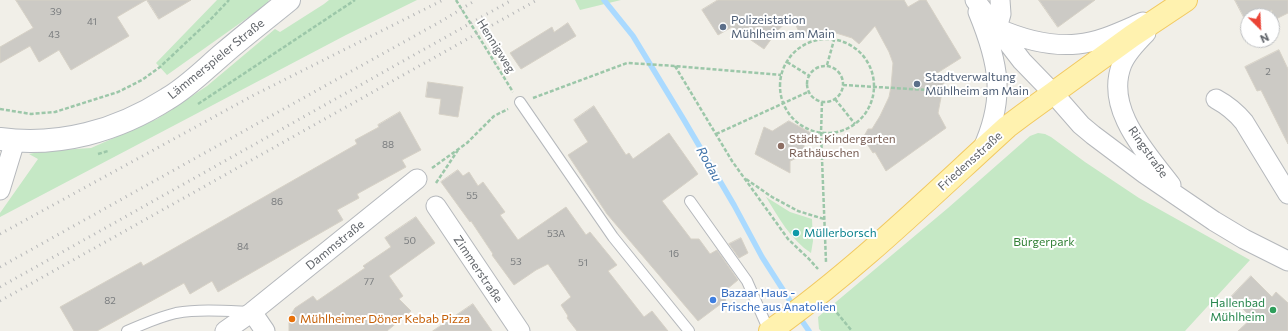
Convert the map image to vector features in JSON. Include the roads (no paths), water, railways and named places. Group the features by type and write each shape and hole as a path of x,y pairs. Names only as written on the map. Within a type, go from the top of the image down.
{"main road":[{"name":"Lämmerspieler Straße","path":"7,140 41,142 69,138 115,125 156,106 182,89 289,0"},
{"name":"Friedensstraße","path":"774,328 822,292 887,237 1012,123 1183,2"}],"street":[{"path":"974,0 986,31 998,81 995,116 990,133 982,150"},
{"name":"Ringstraße","path":"974,0 1022,61 1081,125 1093,135 1145,174 1244,239 1288,261"},
{"path":"1000,0 1001,14 997,28 1013,35 1039,42 1055,44 1079,44 1096,40 1154,18 1183,2"},
{"name":"Ringstraße","path":"1183,2 1159,21 1131,49 1122,64 1118,81 1118,90 1120,107 1133,133 1184,200"},
{"path":"1216,99 1229,106 1244,122 1288,194"},
{"path":"0,190 7,140"},
{"name":"Dammstraße","path":"225,331 252,312 417,179"},
{"name":"Zimmerstraße","path":"436,206 520,331"},
{"path":"252,312 265,331"}],"lane":[{"path":"520,102 613,237 689,331"},
{"path":"690,201 747,281 774,328"},
{"path":"127,331 165,316 178,313 210,311 252,312"}],"waterway":[{"name":"Rodau","path":"604,0 633,36 734,205 762,257 794,307"},
{"name":"Rodau","path":"798,315 809,331"}],"railway":[{"path":"0,234 254,95 443,0"},
{"path":"0,267 445,19 476,0"},
{"path":"0,287 512,0"},
{"path":"0,301 537,0"}],"place":[{"name":"Polizeistation Mühlheim am Main","path":"723,27"},
{"name":"Stadtverwaltung Mühlheim am Main","path":"917,84"},
{"name":"Städt. Kindergarten Rathäuschen","path":"781,146"},
{"name":"Müllerborsch","path":"796,233"},
{"name":"Bazaar Haus - Frische aus Anatolien","path":"713,300"},
{"name":"Hallenbad Mühlheim","path":"1273,310"},
{"name":"Mühlheimer Döner Kebab Pizza","path":"292,319"}],"park label":[{"name":"Bürgerpark","path":"1044,242"}]}
